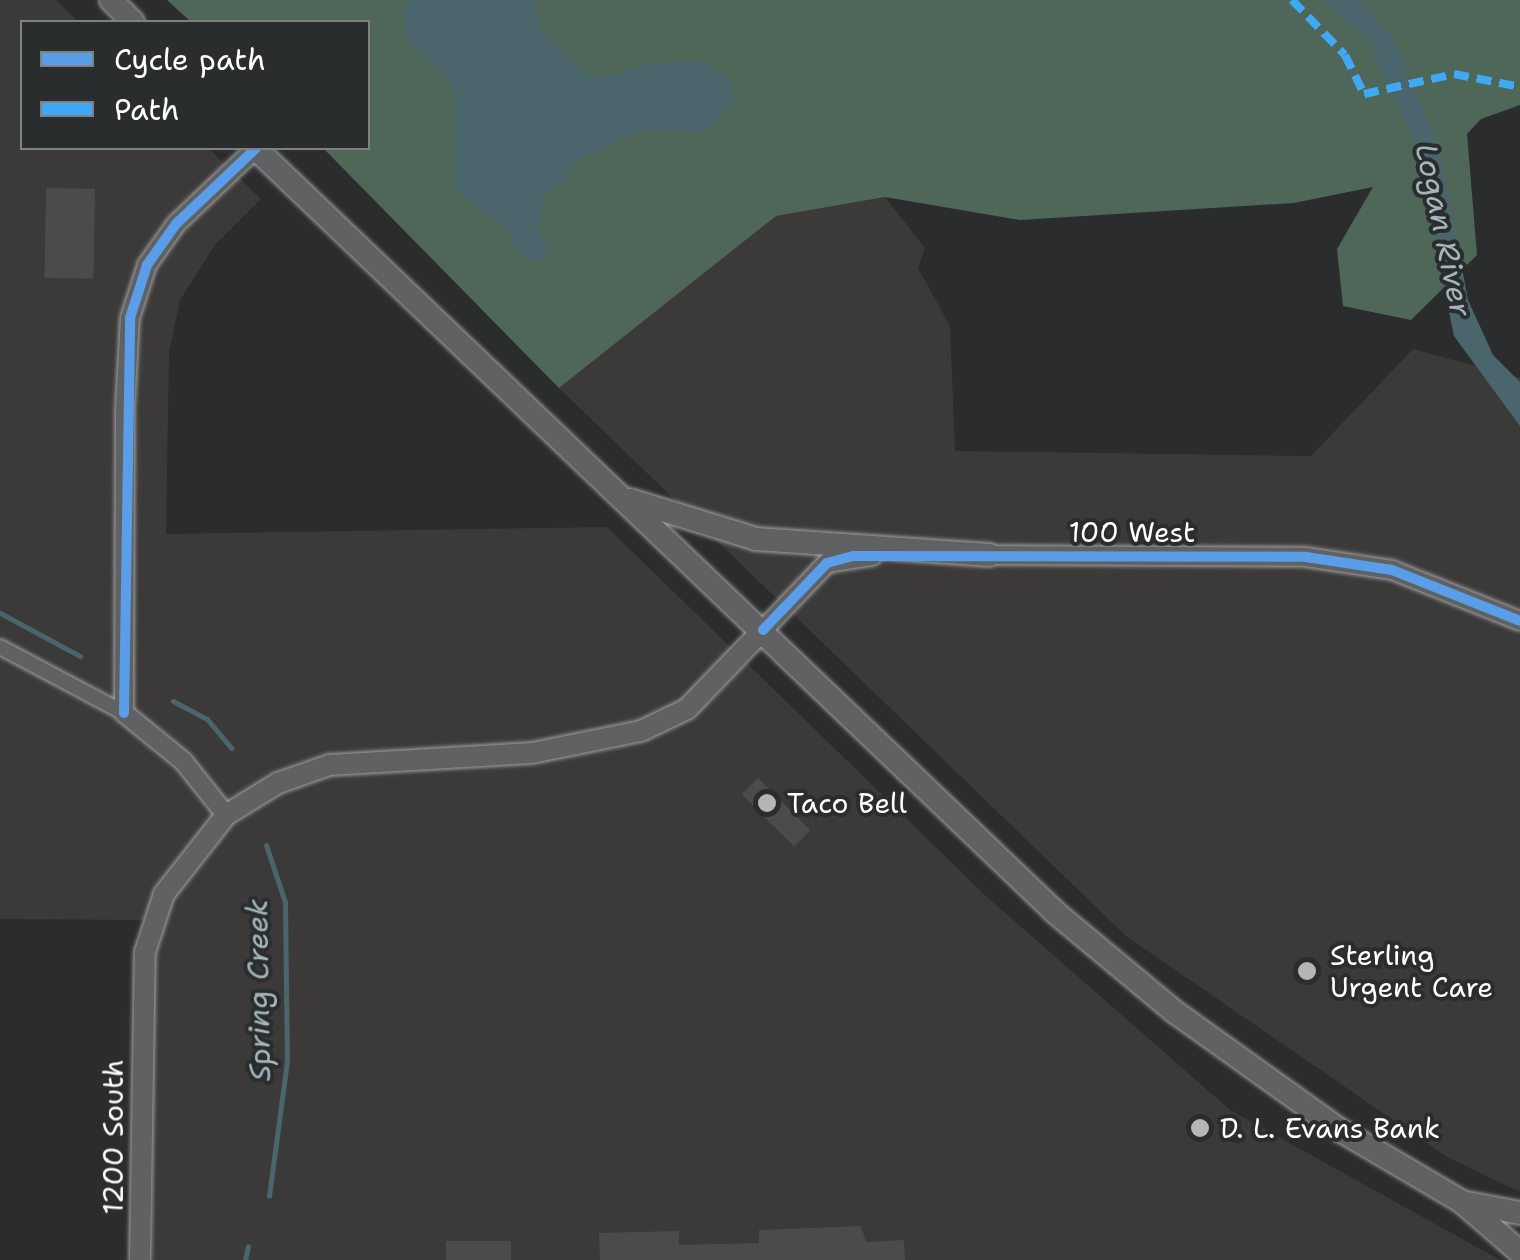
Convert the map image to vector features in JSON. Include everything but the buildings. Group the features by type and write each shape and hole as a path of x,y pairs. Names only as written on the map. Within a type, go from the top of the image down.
{"highway":[{"path":"111,0 131,20"},
{"path":"258,150 762,630 952,817 1160,1000 1340,1130 1462,1202 1520,1252"},
{"path":"621,497 756,539 989,555"},
{"path":"1462,1202 1520,1213"}],"main road":[{"name":"100 West","path":"140,1015 145,952 164,894 226,816 278,783 329,765 532,753 641,731 687,709 762,630"},
{"name":"1200 South","path":"140,1015 140,1260"}],"street":[{"path":"124,713 130,318 147,266 176,224 254,150"},
{"name":"100 West","path":"762,630 827,563 989,555 1306,557 1392,570 1520,621"},
{"path":"0,648 124,713 183,761 226,816"}],"shaded area":[{"path":"0,0 56,0 77,20 20,20 20,150 210,150 261,199 215,245 180,300 169,353 166,534 607,527 986,896 1230,1110 1500,1260 153,1260 146,920 0,919"},
{"path":"885,197 925,248 918,268 950,326 955,451 1311,456 1413,349 1520,378 1520,1192 1447,1157 1126,936 559,388 776,216"}],"green space":[{"path":"167,0 1520,0 1520,105 1481,119 1467,134 1477,255 1411,320 1343,306 1337,249 1373,187 1294,203 1020,220 885,197 776,216 559,388 325,150 370,150 370,20 189,20"}],"water":[{"path":"411,0 533,0 540,29 584,73 605,78 651,63 701,61 730,81 734,99 707,132 639,131 573,162 565,181 545,194 537,226 548,254 539,263 514,250 510,230 457,192 457,101 449,80 405,37 403,14"},
{"name":"Logan River","path":"1321,0 1358,0 1391,34 1439,147 1468,300 1493,355 1520,382 1520,426 1454,336 1413,138 1367,38"}],"waterway":[{"name":"Spring Creek","path":"0,613 80,656"},
{"name":"Spring Creek","path":"173,701 207,719 231,748"},
{"name":"Spring Creek","path":"266,845 285,902 287,1061 269,1196"},
{"name":"Spring Creek","path":"245,1260 248,1246"}],"marked path":[{"path":"1292,0 1345,55 1364,94 1454,74 1520,87"}],"cycle path":[{"path":"124,713 130,318 147,265 176,224 254,150"},
{"path":"763,630 827,563 854,556 1306,557 1392,570 1520,621"}],"place":[{"name":"Taco Bell","path":"767,803"},
{"name":"Sterling Urgent Care","path":"1307,971"},
{"name":"D. L. Evans Bank","path":"1200,1128"}]}
